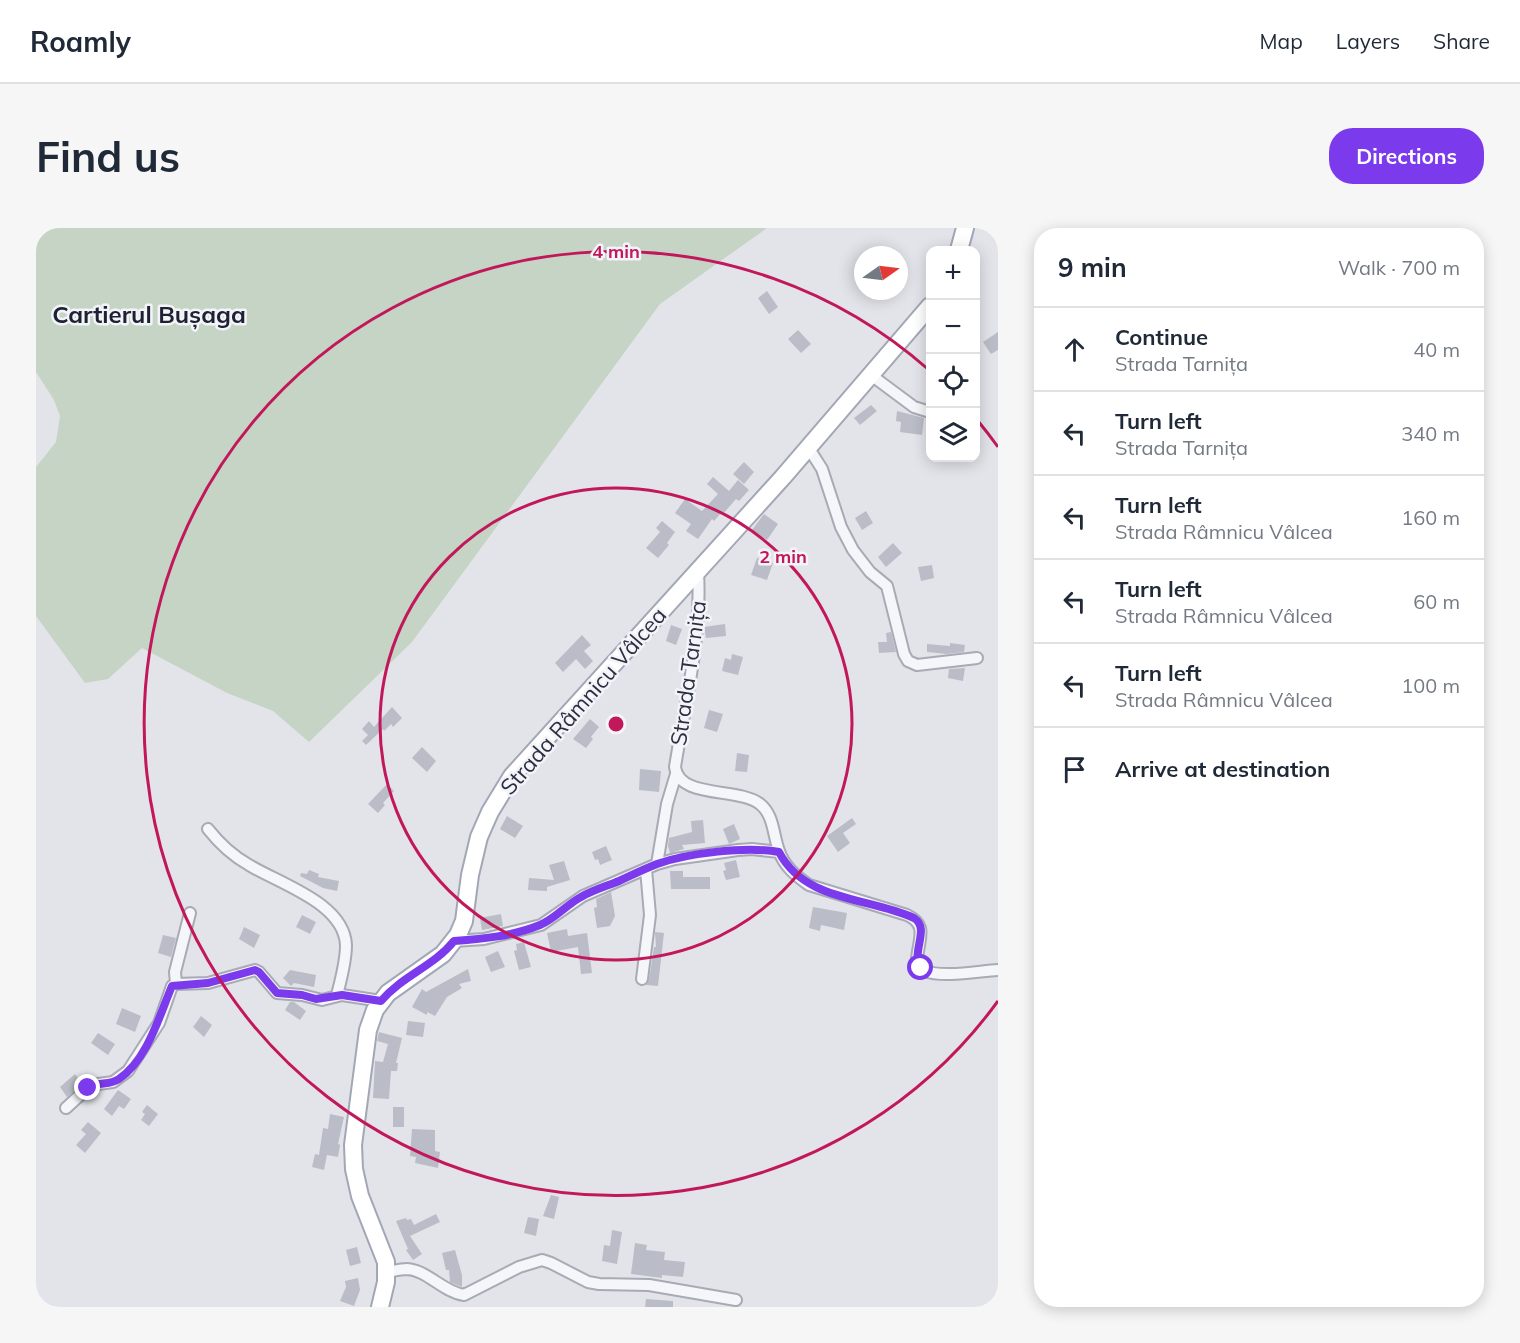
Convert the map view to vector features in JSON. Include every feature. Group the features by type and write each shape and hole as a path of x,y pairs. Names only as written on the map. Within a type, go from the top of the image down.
{"main road":[{"path":"960,246 965,228"},
{"name":"Strada Râmnicu Vâlcea","path":"380,1307 387,1272 384,1253 360,1196 354,1169 354,1145 365,1042 371,1019 381,1001 397,986 443,954 454,941 464,921 470,875 479,837 501,792 525,761 698,572 926,311"}],"street":[{"path":"870,375 914,407 926,411"},
{"path":"808,447 822,469 841,526 853,550 864,565 887,586 908,662 917,665 977,658"},
{"name":"Strada Tarnița","path":"642,979 650,915 651,867 675,774 695,644 699,592 698,572"},
{"name":"Strada Tarnița","path":"675,774 684,784 743,796 759,803 768,812 779,852 792,871 809,885 907,915 918,921 921,928 917,960 918,965 925,971 948,973 998,970"},
{"path":"207,828 228,850 248,865 301,893 334,916 342,929 346,943 337,995"},
{"path":"454,941 484,939 541,925 583,896 675,859 752,849 779,852"},
{"path":"176,984 175,972 190,913"},
{"path":"66,1108 91,1085 113,1082 128,1071 152,1036 172,986 176,984 208,983 255,970 277,993 302,995 322,1000 337,995 381,1001"},
{"path":"387,1272 414,1270 465,1300 519,1267 542,1260 588,1282 649,1285 736,1300"}],"green space":[{"path":"36,228 767,228 660,304 412,642 309,742 273,711 227,693 142,648 108,679 85,683 36,616 36,467 56,442 60,416 54,400 36,372"}],"building":[{"path":"767,291 778,307 769,314 758,298"},
{"path":"798,330 811,344 801,353 788,339"},
{"path":"998,332 998,350 991,354 983,342"},
{"path":"871,405 877,411 860,425 854,418"},
{"path":"897,411 924,418 922,435 900,432 901,422 896,421"},
{"path":"744,462 754,472 744,484 733,474"},
{"path":"713,477 729,491 738,480 749,490 739,501 736,499 723,514 721,513 714,521 712,519 698,539 686,531 691,524 675,513 685,499 702,511 718,494 707,484"},
{"path":"866,511 873,523 862,530 855,518"},
{"path":"764,514 778,524 767,540 752,530"},
{"path":"662,521 675,532 667,543 669,545 658,558 646,548 660,532 656,528"},
{"path":"893,543 902,553 886,567 878,557"},
{"path":"757,558 773,563 767,580 751,575"},
{"path":"932,565 934,578 921,581 918,567"},
{"path":"725,624 726,636 706,638 704,627"},
{"path":"671,625 682,629 676,645 666,641"},
{"path":"891,632 896,652 879,653 878,642 887,642 886,633"},
{"path":"582,635 591,645 584,651 593,661 585,669 576,659 563,672 555,663"},
{"path":"950,643 965,645 964,652 947,654 927,652 927,644 950,646"},
{"path":"732,654 743,657 738,675 722,671 725,658 731,660"},
{"path":"965,668 963,681 948,678 949,669"},
{"path":"392,707 402,718 393,727 391,724 384,731 383,729 366,745 362,741 368,735 362,729 369,721 374,727"},
{"path":"709,710 723,714 717,732 704,728"},
{"path":"590,719 599,727 586,748 573,739"},
{"path":"422,747 436,761 427,772 412,758"},
{"path":"737,753 749,755 747,772 735,771"},
{"path":"640,769 661,771 659,792 639,790"},
{"path":"387,784 394,791 383,803 385,805 378,813 368,804"},
{"path":"507,816 523,826 515,838 500,829"},
{"path":"852,818 856,824 843,833 850,843 838,852 827,836"},
{"path":"703,820 705,843 682,845 684,849 670,853 669,838 692,832 691,821"},
{"path":"734,824 740,839 729,844 723,829"},
{"path":"606,846 612,860 600,865 592,852"},
{"path":"736,860 740,877 726,880 723,871 726,870 724,863"},
{"path":"564,861 570,880 547,887 547,891 528,890 529,878 554,880 549,865"},
{"path":"309,870 319,874 318,877 339,881 337,891 323,888 300,876 301,873 307,874"},
{"path":"670,871 683,871 683,877 710,877 710,889 671,889"},
{"path":"611,892 615,916 610,926 597,928 594,908 597,907 596,899"},
{"path":"813,907 847,913 844,930 821,925 820,931 809,928"},
{"path":"501,914 503,926 482,930 480,918"},
{"path":"302,915 316,922 310,934 296,927"},
{"path":"244,927 260,935 254,948 239,939"},
{"path":"567,929 568,936 587,933 592,973 581,974 578,947 551,952 547,933"},
{"path":"655,932 664,933 658,986 646,985 649,980 654,947 656,947"},
{"path":"163,935 176,938 171,957 158,953"},
{"path":"524,942 531,967 519,970 514,951 517,950 516,944"},
{"path":"498,951 505,967 491,972 485,957"},
{"path":"468,969 471,981 459,984 462,988 447,997 435,1016 427,1012 427,1015 412,1007 422,989 426,992"},
{"path":"290,970 316,975 314,987 294,983 291,986 283,978"},
{"path":"290,1002 294,1002 306,1011 300,1020 285,1010"},
{"path":"122,1008 141,1016 135,1032 116,1024"},
{"path":"201,1016 212,1025 204,1037 193,1027"},
{"path":"408,1021 425,1023 423,1037 406,1035"},
{"path":"379,1032 402,1038 396,1063 398,1063 397,1071 391,1071 389,1099 373,1098 375,1061 383,1062 388,1044 377,1041"},
{"path":"98,1033 115,1044 108,1055 91,1043"},
{"path":"75,1074 82,1083 67,1097 60,1087"},
{"path":"118,1090 131,1099 124,1109 119,1106 112,1116 104,1109"},
{"path":"147,1105 158,1114 149,1126 141,1120 145,1114 142,1112"},
{"path":"393,1107 404,1107 404,1127 393,1127"},
{"path":"330,1114 344,1117 338,1144 340,1145 338,1157 327,1155 324,1170 312,1167 315,1154 319,1155 323,1128 328,1129"},
{"path":"88,1122 101,1133 85,1153 76,1145 86,1134 81,1130"},
{"path":"412,1129 435,1130 435,1151 440,1152 438,1168 415,1163 416,1157 410,1156"},
{"path":"551,1195 559,1197 554,1219 543,1216"},
{"path":"436,1214 440,1222 410,1236 422,1254 413,1260 406,1250 408,1249 396,1221 411,1219 414,1225"},
{"path":"528,1217 539,1219 536,1236 524,1233"},
{"path":"612,1230 622,1232 617,1264 602,1261 604,1245 610,1246"},
{"path":"635,1243 647,1245 646,1250 665,1252 664,1260 685,1262 683,1277 662,1275 662,1278 631,1274"},
{"path":"357,1247 361,1263 350,1266 346,1250"},
{"path":"455,1250 462,1275 462,1287 450,1282 449,1270 446,1270 442,1253"},
{"path":"358,1278 360,1290 354,1306 340,1301 346,1287 345,1281"},
{"path":"646,1299 673,1301 673,1307 645,1307"}],"district":[{"name":"Cartierul Bușaga","path":"149,315"}],"route":[{"path":"88,1088 91,1085 106,1084 121,1078 134,1064 159,1023 172,986 176,984 208,983 255,970 272,989 281,994 302,995 322,1000 342,995 381,1001 397,986 443,954 454,941 484,939 541,925 583,896 657,864 675,859 752,849 779,852 792,871 809,885 907,915 918,921 921,934 917,960 921,968"}]}
